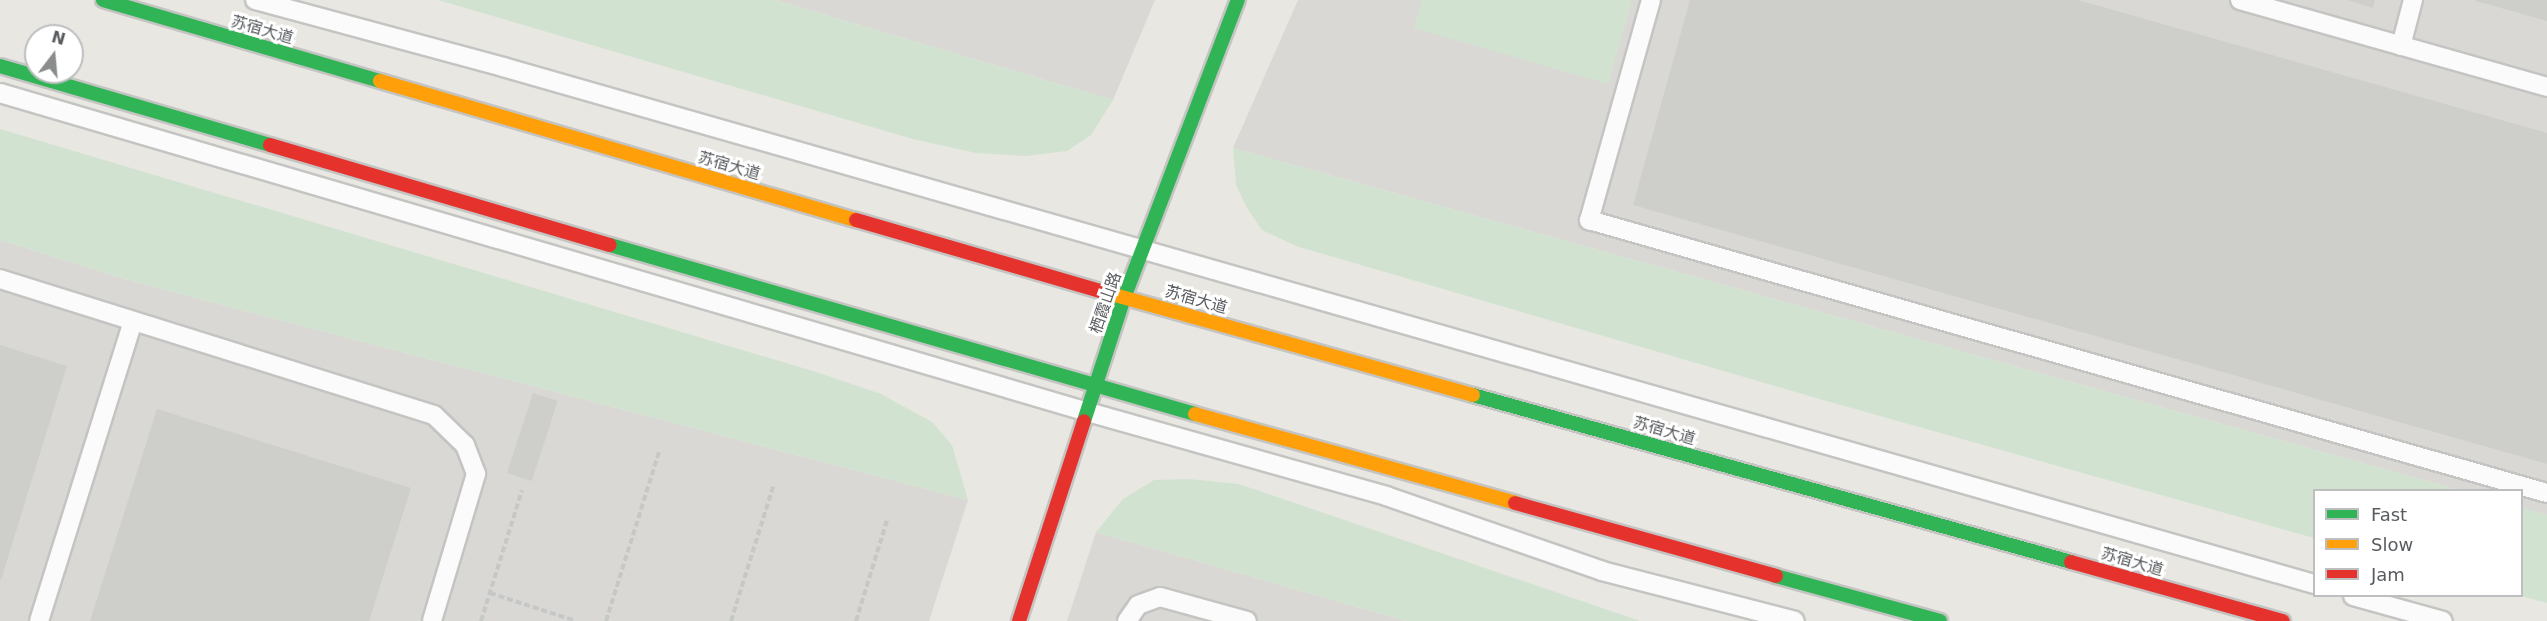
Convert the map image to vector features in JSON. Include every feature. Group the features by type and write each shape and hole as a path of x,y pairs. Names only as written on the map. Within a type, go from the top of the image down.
{"main road":[{"name":"苏宿大道","path":"103,0 1124,297 2283,621"},
{"name":"栖霞山路","path":"1019,621 1124,297 1238,0"},
{"path":"0,66 1096,387 1940,621"}],"lane":[{"path":"255,0 526,74 2313,585"},
{"path":"1651,0 1589,220 2547,493"},
{"path":"2240,0 2547,87"},
{"path":"2401,46 2413,0"},
{"path":"0,93 1088,412 1386,496 1602,572 1795,621"},
{"path":"0,279 434,415 465,445 476,474 432,621"},
{"path":"39,621 133,321"},
{"path":"1127,621 1138,605 1160,597 1247,621"},
{"path":"2357,597 2443,621"}],"path":[{"path":"606,621 659,452"},
{"path":"731,621 774,484"},
{"path":"481,621 522,490"},
{"path":"856,621 887,520"},
{"path":"490,593 576,621"}],"shaded area":[{"path":"775,0 1155,0 1113,100"},
{"path":"1298,0 2547,0 2547,515 2523,508 2523,489 2455,489 1233,148"},
{"path":"0,240 135,282 968,500 929,621 0,621"},
{"path":"1096,532 1406,621 1067,621"}],"green space":[{"path":"438,0 775,0 1113,100 1091,135 1067,151 1026,156 976,153 913,139"},
{"path":"1422,0 1632,0 1608,84 1414,28"},
{"path":"0,129 813,371 881,394 932,422 952,445 968,500 135,282 0,240"},
{"path":"1233,148 2455,489 2313,489 2313,538 1823,400 1296,246 1262,230 1247,208 1236,185"},
{"path":"1189,479 1239,484 1640,621 1406,621 1096,532 1123,499 1154,480"},
{"path":"2523,508 2547,515 2547,603 2523,597"}],"building":[{"path":"1690,0 2078,0 2547,133 2547,464 1633,205"},
{"path":"2348,0 2375,0 2373,8"},
{"path":"2547,0 2547,21 2476,1"},
{"path":"0,345 67,366 1,580 0,579"},
{"path":"533,393 558,401 532,481 507,473"},
{"path":"157,409 411,488 369,621 90,621"}],"traffic: fast":[{"path":"103,0 380,81"},
{"path":"1084,421 1124,298 1238,0"},
{"path":"0,66 270,145"},
{"path":"610,245 1195,414"},
{"path":"1473,395 2071,562"},
{"path":"1776,576 1940,621"}],"traffic: slow":[{"path":"380,81 856,220"},
{"path":"1104,292 1473,395"},
{"path":"1195,414 1515,503"}],"traffic: jam":[{"path":"270,145 610,245"},
{"path":"856,220 1104,292"},
{"path":"1019,621 1084,421"},
{"path":"1515,503 1776,576"},
{"path":"2071,562 2283,621"}]}
